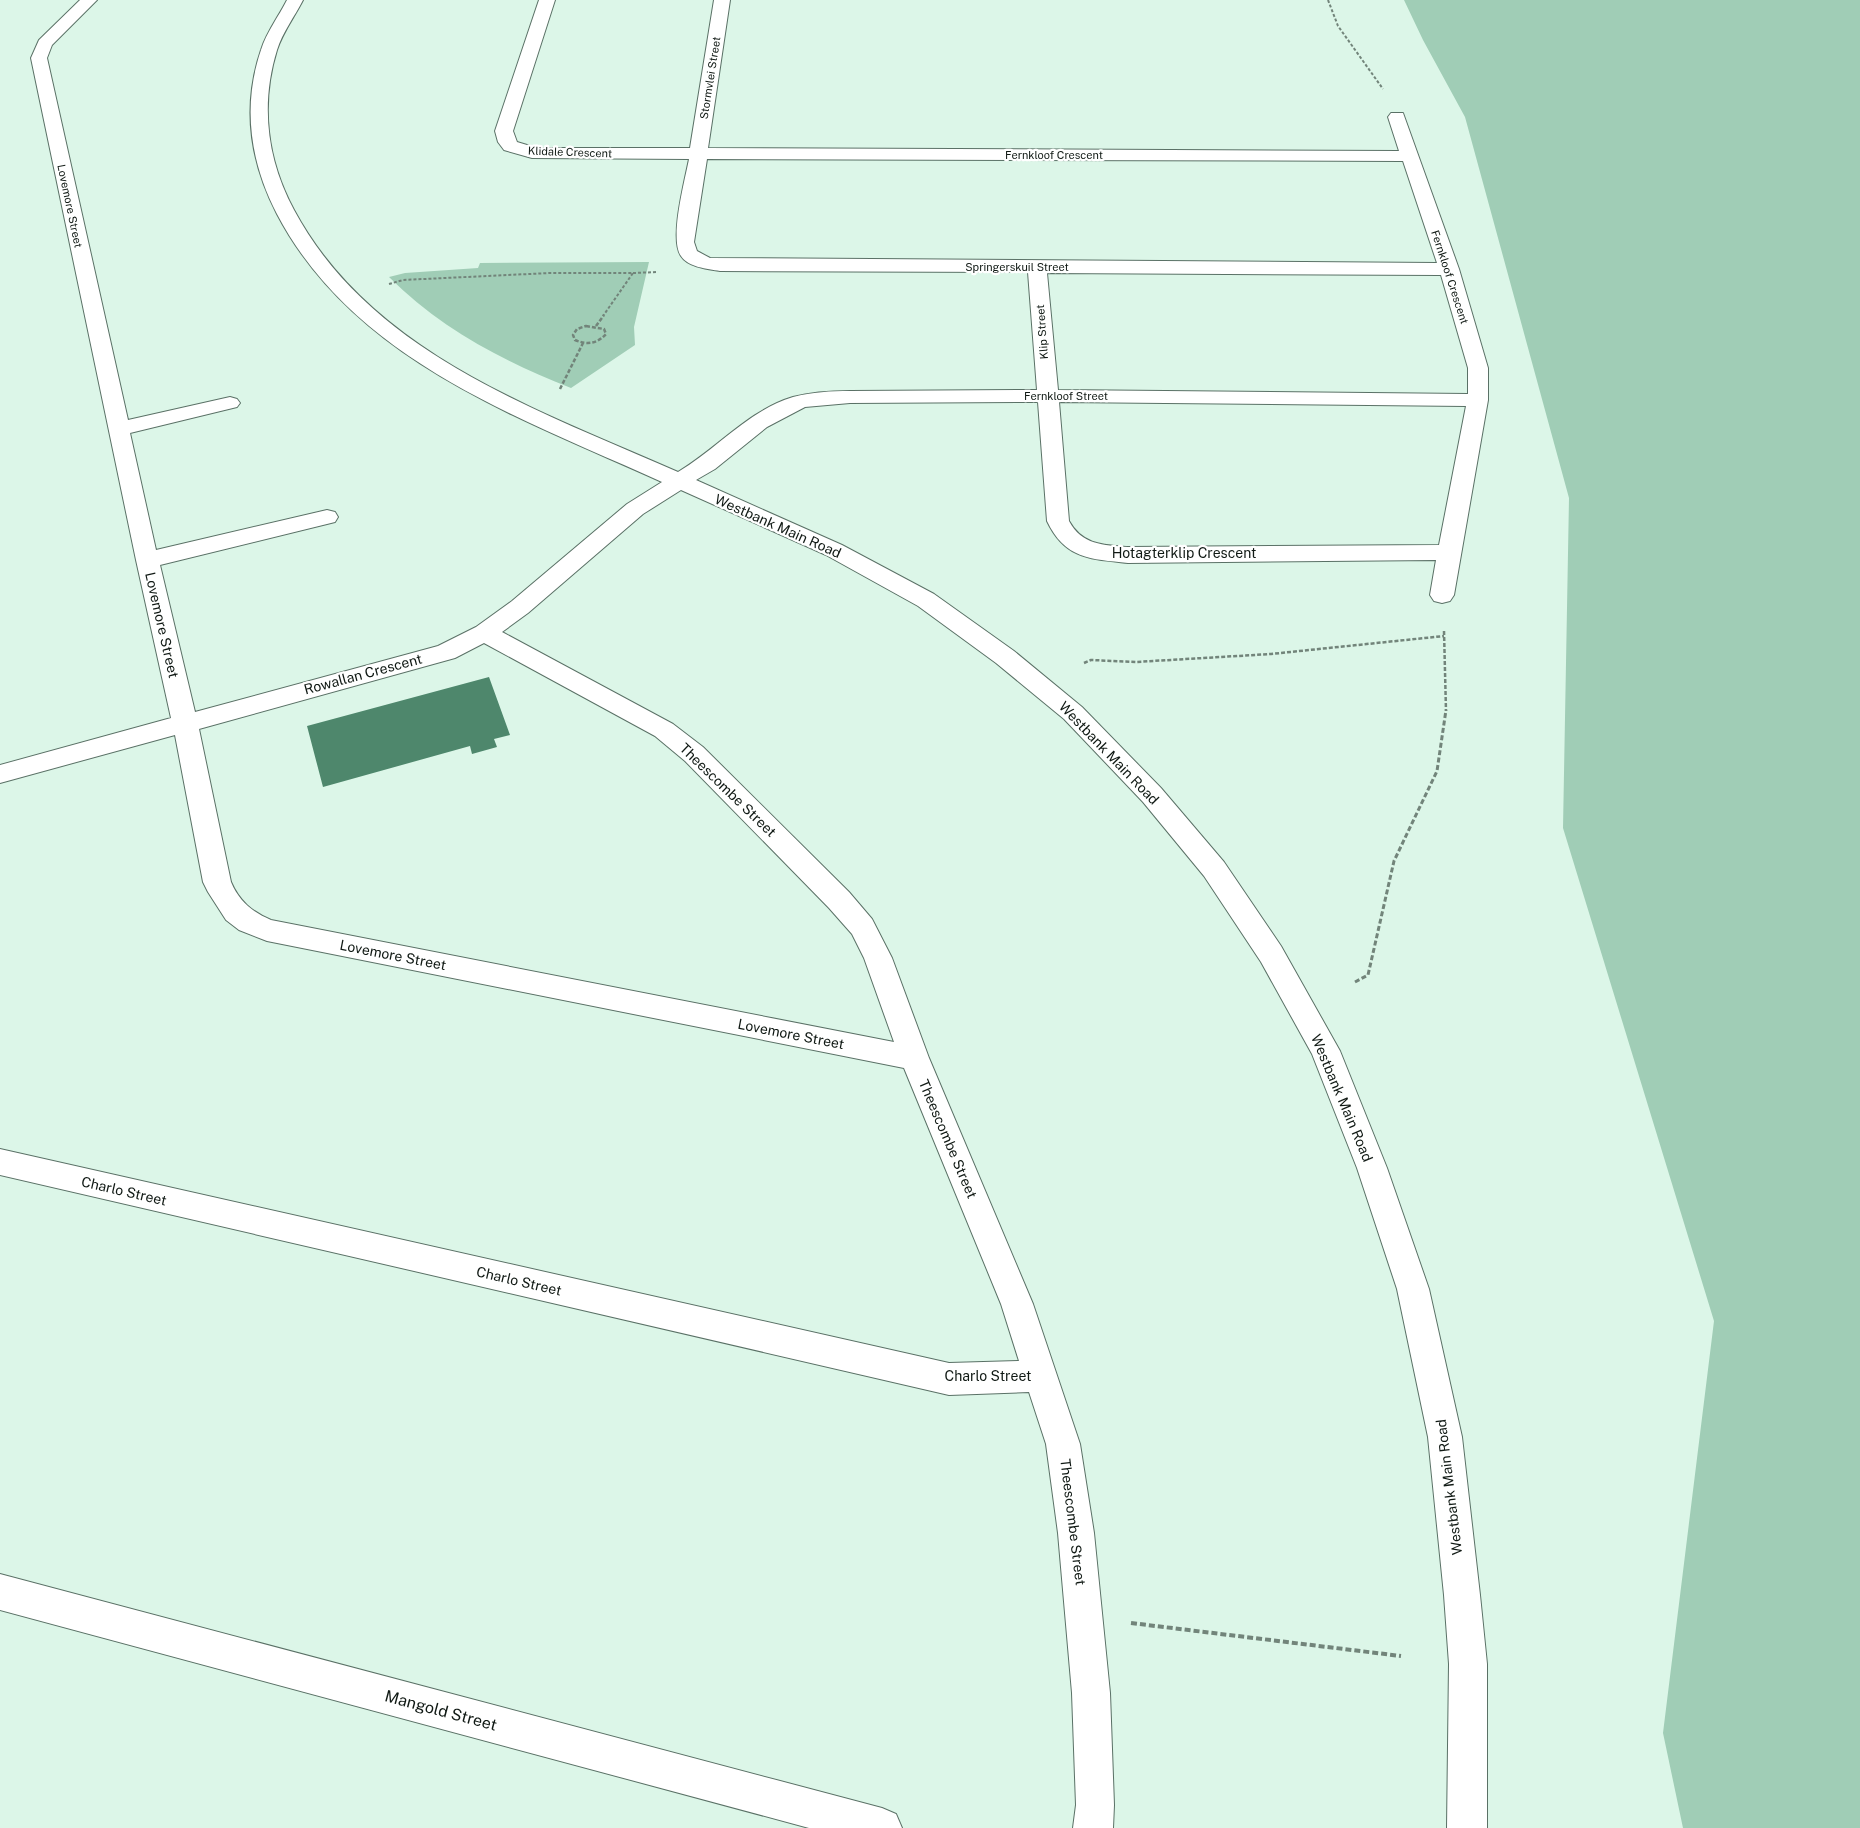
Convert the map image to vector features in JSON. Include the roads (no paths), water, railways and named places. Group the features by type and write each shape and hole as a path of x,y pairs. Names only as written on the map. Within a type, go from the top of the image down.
{"street":[{"name":"Lovemore Street","path":"89,0 54,32 40,52 39,58 147,560 185,723 217,882 225,902 244,921 284,934 914,1058"},
{"name":"Westbank Main Road","path":"294,0 277,31 266,57 257,111 259,139 264,168 276,199 292,231 315,262 343,294 404,344 440,368 526,413 834,550 926,600 1005,657 1073,713 1152,794 1214,869 1271,954 1325,1051 1372,1168 1417,1308 1445,1437 1462,1595 1468,1664 1467,1828"},
{"name":"Klidale Crescent","path":"547,0 504,131 503,139 508,145 537,153 698,155"},
{"name":"Stormvlei Street","path":"698,155 722,0"},
{"name":"Fernkloof Crescent","path":"1397,116 1478,368 1478,400"},
{"name":"Fernkloof Crescent","path":"698,155 1410,156"},
{"name":"Springerskuil Street","path":"698,155 685,242 689,254 705,263 720,265 1037,268 1448,270"},
{"name":"Klip Street","path":"1037,268 1046,396"},
{"name":"Fernkloof Street","path":"679,481 707,464 758,422 777,411 799,402 819,398 1046,396 1478,400"},
{"name":"Hotagterklip Crescent","path":"1046,396 1058,521 1064,535 1074,546 1096,552 1128,555 1450,552"},
{"path":"1442,595 1478,400"},
{"path":"119,430 230,403"},
{"name":"Rowallan Crescent","path":"0,774 446,652 484,634 520,608 635,508 679,481"},
{"name":"Lovemore Street","path":"147,560 327,517"},
{"name":"Theescombe Street","path":"484,634 664,730 694,754 839,900 862,927 878,958 914,1058 1017,1304 1063,1444 1076,1533 1091,1693 1095,1805 1093,1828"},
{"name":"Charlo Street","path":"0,1162 949,1379 1041,1376"},
{"name":"Mangold Street","path":"0,1592 882,1828"}]}
